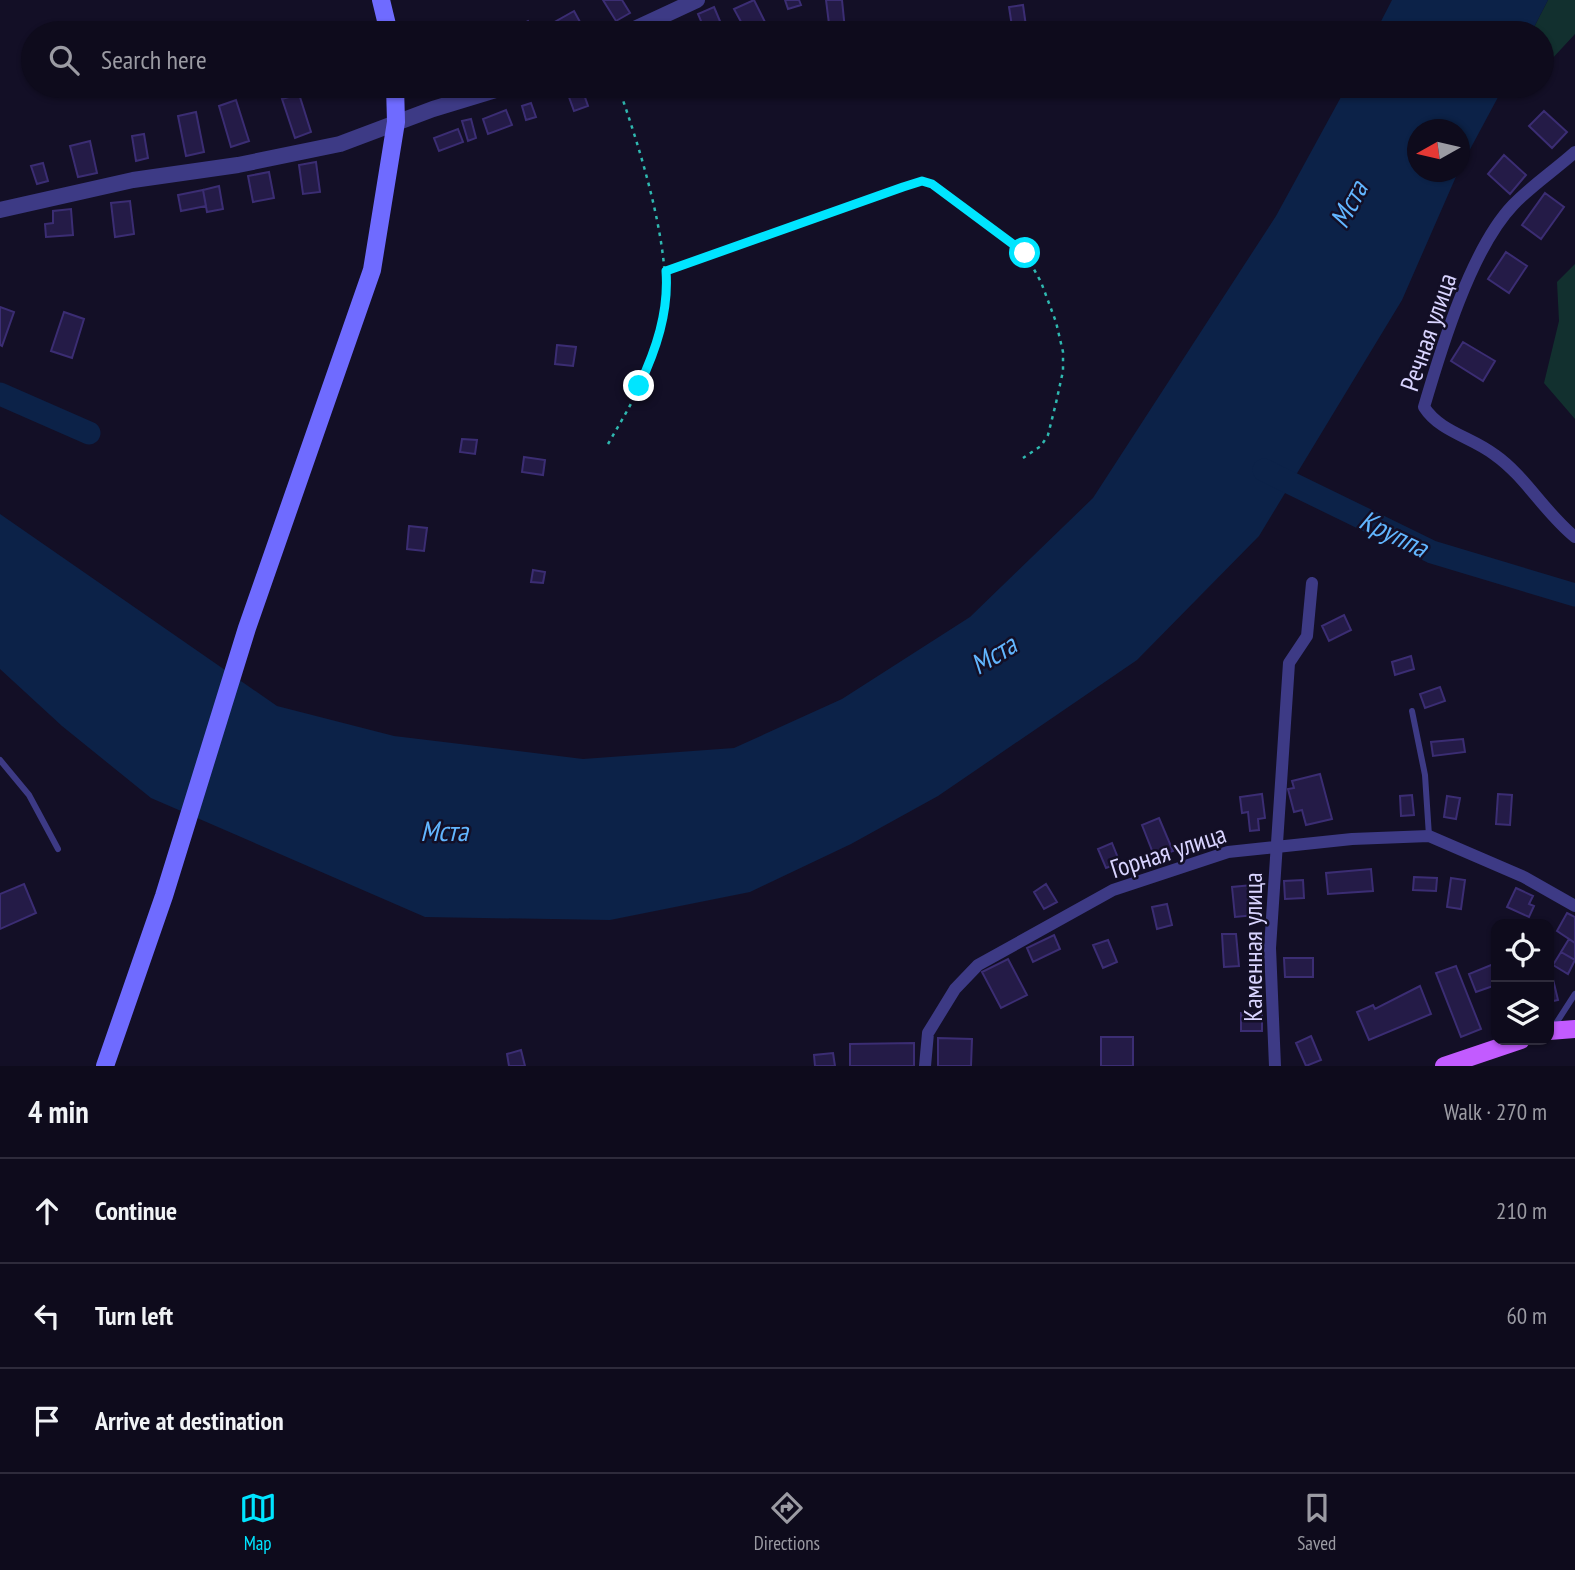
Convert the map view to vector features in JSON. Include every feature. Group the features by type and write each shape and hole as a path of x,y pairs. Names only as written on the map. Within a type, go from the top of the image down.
{"main road":[{"path":"381,0 386,21"},
{"path":"105,1066 164,896 247,628 372,270 396,122 395,98"},
{"path":"1554,1031 1575,1029"},
{"path":"1444,1066 1485,1059 1512,1045"}],"street":[{"path":"652,21 697,0"},
{"path":"0,210 133,180 238,164 340,144 396,122 471,98"},
{"name":"Речная улица","path":"1575,152 1513,205 1492,234 1466,286 1423,407 1433,421 1496,455 1575,537"},
{"name":"Каменная улица","path":"1275,1066 1270,948 1289,663 1307,636 1312,583"},
{"name":"Горная улица","path":"925,1066 928,1033 955,989 978,965 1113,890 1228,852 1352,839 1429,836 1524,877 1575,906"}],"lane":[{"path":"1412,711 1425,775 1429,836"},
{"path":"0,760 29,795 58,849"},
{"path":"1554,1026 1575,994"}],"path":[{"path":"608,444 654,353 663,322 666,271 650,196 621,98"},
{"path":"666,271 903,187 922,181 932,184 1025,253 1041,282 1056,322 1063,352 1063,371 1056,403 1048,435 1041,446 1023,458"}],"green space":[{"path":"1548,0 1575,0 1575,34 1554,57 1554,21 1537,21"},
{"path":"1575,264 1575,419 1544,383 1559,321 1557,282"}],"water":[{"path":"1392,0 1548,0 1537,21 1381,21"},
{"name":"Мста","path":"1340,98 1498,98 1470,149 1470,119 1407,119 1407,182 1454,182 1402,300 1259,536 1137,660 938,796 851,844 750,892 610,920 425,917 151,798 62,726 0,669 0,514 277,706 394,736 583,759 734,748 842,699 970,617 1093,498 1276,216"}],"building":[{"path":"603,0 622,0 630,13 616,21"},
{"path":"754,0 764,21 741,21 734,9"},
{"path":"785,0 799,0 801,5 788,9"},
{"path":"826,0 842,0 844,21 829,21"},
{"path":"1023,5 1025,21 1011,21 1009,7"},
{"path":"714,7 720,21 701,21 698,14"},
{"path":"574,11 579,21 556,21"},
{"path":"300,98 311,132 295,138 282,99"},
{"path":"569,98 585,98 588,106 574,111"},
{"path":"236,100 249,141 231,147 219,106"},
{"path":"531,103 536,117 526,120 522,106"},
{"path":"506,110 512,125 488,134 483,119"},
{"path":"1544,111 1567,132 1552,148 1529,126"},
{"path":"196,112 204,152 186,156 178,116"},
{"path":"471,119 476,138 468,141 462,121"},
{"path":"458,129 463,142 439,151 434,138"},
{"path":"144,134 148,158 136,161 132,136"},
{"path":"90,141 97,173 78,177 70,146"},
{"path":"1504,155 1526,175 1510,194 1488,174"},
{"path":"316,162 320,192 303,194 299,165"},
{"path":"43,163 48,181 37,184 31,166"},
{"path":"269,172 274,198 253,202 248,176"},
{"path":"219,186 223,209 207,212 203,190"},
{"path":"203,190 206,206 181,211 178,195"},
{"path":"1545,193 1564,207 1541,239 1522,225"},
{"path":"130,201 134,234 115,237 111,203"},
{"path":"71,209 73,235 46,237 45,224 53,223 53,211"},
{"path":"1506,252 1527,266 1509,293 1488,279"},
{"path":"0,307 14,312 2,346 0,345"},
{"path":"64,312 84,319 72,358 51,351"},
{"path":"1463,342 1495,361 1483,381 1451,361"},
{"path":"557,345 576,347 573,366 555,364"},
{"path":"462,439 477,440 475,454 460,452"},
{"path":"524,457 545,460 543,475 522,472"},
{"path":"409,526 427,528 424,551 407,549"},
{"path":"533,570 545,572 543,583 531,582"},
{"path":"1344,615 1351,630 1329,641 1322,626"},
{"path":"1411,656 1414,669 1395,675 1392,662"},
{"path":"1440,687 1445,701 1425,708 1420,694"},
{"path":"1463,739 1465,752 1433,756 1431,742"},
{"path":"1320,774 1332,819 1306,825 1302,810 1294,812 1288,789 1294,788 1292,781"},
{"path":"1262,794 1265,818 1258,819 1259,830 1250,831 1248,812 1242,813 1240,797"},
{"path":"1498,794 1512,795 1510,825 1496,824"},
{"path":"1412,795 1414,815 1401,816 1400,796"},
{"path":"1447,796 1460,798 1456,819 1444,817"},
{"path":"1159,818 1173,851 1155,858 1142,825"},
{"path":"1112,843 1120,863 1106,868 1098,849"},
{"path":"1371,869 1373,891 1328,894 1326,873"},
{"path":"1414,877 1437,878 1436,891 1413,890"},
{"path":"1451,878 1465,880 1461,909 1447,907"},
{"path":"1303,880 1304,898 1285,899 1284,881"},
{"path":"24,884 36,913 0,929 0,894"},
{"path":"1046,884 1057,902 1044,909 1034,892"},
{"path":"1252,885 1255,915 1235,917 1232,887"},
{"path":"1516,888 1533,896 1529,904 1534,906 1529,917 1507,907"},
{"path":"1167,904 1172,925 1157,929 1152,907"},
{"path":"1567,913 1575,917 1575,943 1557,931"},
{"path":"1222,934 1236,934 1239,966 1224,967"},
{"path":"1054,935 1060,949 1033,962 1027,948"},
{"path":"1569,939 1575,943 1575,960 1561,952"},
{"path":"1108,940 1117,962 1103,968 1093,945"},
{"path":"1561,952 1575,960 1568,974 1554,963"},
{"path":"1284,958 1313,958 1313,977 1285,977"},
{"path":"1008,959 1027,995 1001,1008 982,972"},
{"path":"1491,965 1491,987 1476,992 1469,974"},
{"path":"1456,966 1481,1029 1461,1037 1436,973"},
{"path":"1554,983 1558,1000 1554,1001"},
{"path":"1420,986 1431,1014 1369,1040 1357,1012 1373,1005 1375,1009"},
{"path":"1241,1013 1262,1013 1262,1031 1241,1031"},
{"path":"1311,1036 1321,1060 1306,1066 1296,1043"},
{"path":"1101,1037 1133,1037 1133,1066 1101,1066"},
{"path":"938,1038 972,1039 971,1066 938,1066"},
{"path":"914,1043 914,1066 850,1066 850,1044"},
{"path":"521,1050 525,1066 509,1066 507,1054"},
{"path":"833,1053 835,1066 815,1066 814,1055"}],"waterway":[{"path":"0,394 89,433"},
{"name":"Круппа","path":"1264,470 1432,552 1575,595"}],"route":[{"path":"639,386 654,353 663,322 666,271 903,187 922,181 932,184 997,235 1025,253"}]}
